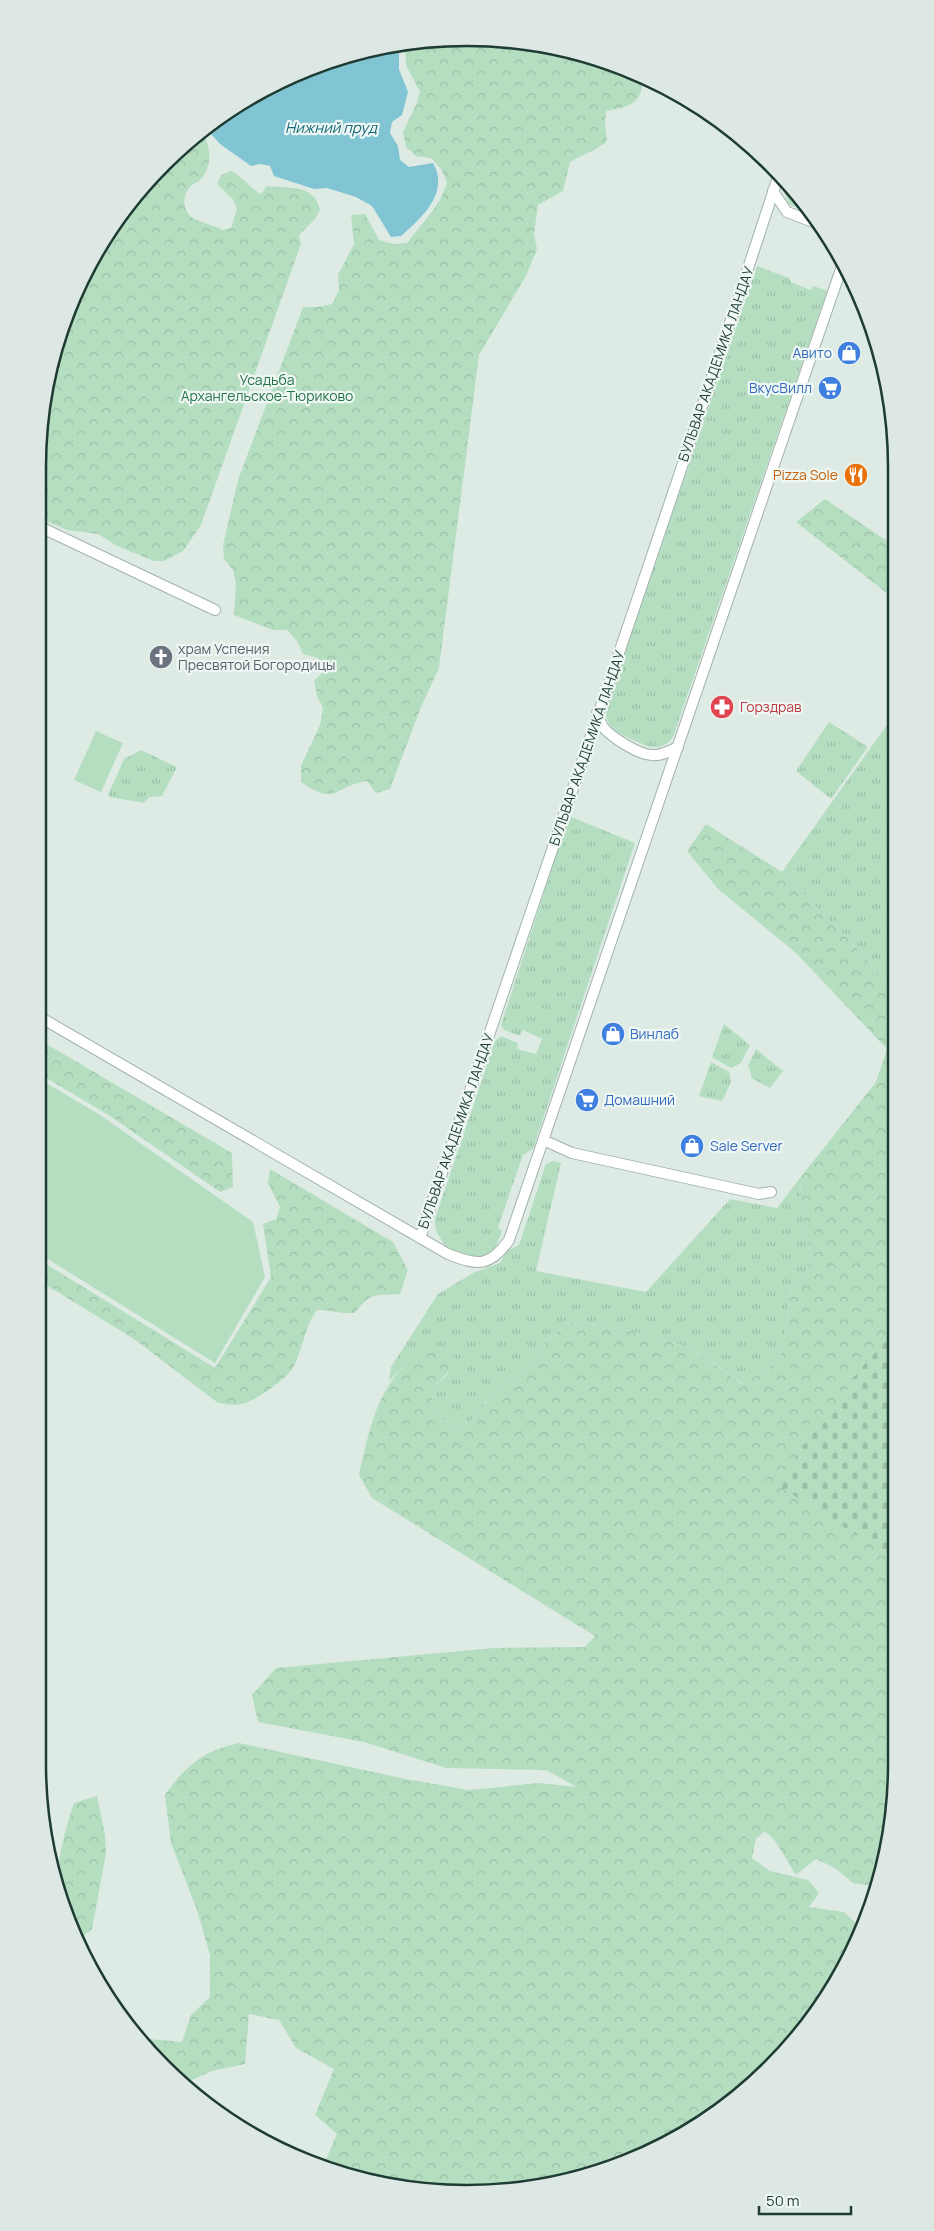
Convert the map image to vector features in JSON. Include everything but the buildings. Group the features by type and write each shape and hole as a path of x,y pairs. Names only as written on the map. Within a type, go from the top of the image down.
{"street":[{"name":"БУЛЬВАР АКАДЕМИКА ЛАНДАУ","path":"776,182 634,610 597,713 420,1238 448,1254 479,1263 495,1258 509,1240 840,273"},
{"path":"773,192 787,212 808,221"},
{"path":"46,530 215,610"},
{"path":"597,713 599,721 608,732 638,752 650,756 659,755 678,747"},
{"path":"46,1021 420,1238"},
{"path":"543,1140 572,1153 759,1194 771,1192"}],"green space":[{"path":"439,47 495,47 549,54 602,69 642,85 640,94 632,103 621,108 606,111 607,141 570,162 563,191 538,205 534,234 537,249 526,276 479,355 439,668 421,707 390,789 376,793 367,781 329,794 322,793 301,782 301,766 320,725 323,709 317,696 314,681 324,671 318,658 303,654 297,641 287,630 273,630 234,615 236,584 233,570 224,559 223,545 238,480 303,307 318,307 332,304 339,290 338,275 354,244 351,215 365,214 379,240 393,244 407,243 442,196 447,182 441,169 431,158 416,156 406,147 403,132 420,92 406,65 405,51"},
{"path":"205,138 209,148 208,167 202,178 192,185 186,193 184,202 186,211 193,218 222,230 231,228 237,209 233,200 217,184 221,175 231,171 261,194 267,186 306,191 317,201 320,210 315,219 299,235 301,244 201,525 183,551 164,561 154,561 117,546 98,534 67,530 46,521 47,439 54,385 78,306 103,257 133,211 169,169"},
{"path":"783,191 799,209 789,204"},
{"path":"757,266 789,278 791,282 810,290 814,286 827,291 673,737 659,747 648,746 626,737 613,728 607,720 606,708"},
{"path":"825,499 888,542 888,594 796,522"},
{"path":"829,722 868,747 831,799 796,771"},
{"path":"888,723 888,985 864,956 782,872"},
{"path":"96,731 123,743 101,792 74,780"},
{"path":"141,750 177,767 162,796 149,797 144,803 110,797 108,795 124,759"},
{"path":"569,816 635,843 533,1149 523,1155 498,1227 502,1232 494,1251 482,1257 464,1256 456,1253 443,1242 435,1227 435,1219 495,1041 501,1036 518,1043 517,1049 536,1054 542,1039 523,1030 520,1036 504,1030 501,1025"},
{"path":"706,824 782,872 864,956 888,985 888,1764 887,1792 880,1846 869,1886 853,1883 835,1868 816,1859 796,1875 775,1841 765,1831 756,1839 752,1858 770,1871 808,1880 819,1893 809,1907 844,1912 856,1924 831,1974 801,2020 765,2062 701,2114 628,2153 549,2177 495,2184 467,2185 439,2184 385,2177 326,2160 337,2134 315,2115 334,2069 296,2048 279,2020 249,2014 245,2064 212,2071 191,2081 169,2062 149,2039 182,2042 191,2015 210,1997 210,1955 197,1910 171,1843 165,1795 180,1775 196,1761 215,1750 239,1743 406,1779 469,1790 539,1783 577,1787 546,1770 446,1768 364,1742 258,1722 252,1695 276,1668 494,1648 585,1647 595,1636 372,1498 359,1475 373,1420 378,1405 395,1376 422,1347 444,1347 449,1349 454,1356 455,1363 436,1386 431,1402 445,1420 458,1429 475,1417 495,1392 532,1366 546,1341 571,1322 633,1331 691,1348 742,1384 769,1368 782,1353 792,1286 806,1273 811,1260 810,1247 803,1225 800,1178 876,1082 887,1049 796,953 718,889 687,851"},
{"path":"724,1024 750,1045 741,1063 731,1068 712,1057"},
{"path":"46,1044 232,1153 233,1187 220,1192 110,1116 46,1078"},
{"path":"756,1049 783,1071 770,1088 751,1078 748,1066"},
{"path":"711,1062 729,1072 731,1082 722,1101 699,1096"},
{"path":"46,1083 100,1115 253,1222 265,1277 215,1363 46,1258"},
{"path":"553,1161 561,1163 536,1271 646,1292 730,1199 777,1208 800,1178 803,1225 810,1247 811,1260 806,1273 792,1286 782,1353 769,1368 743,1384 691,1348 633,1331 571,1322 546,1341 532,1366 495,1392 475,1417 458,1429 445,1420 431,1402 436,1386 449,1372 422,1347 389,1381 391,1367 438,1294 475,1272 500,1263 507,1251 519,1245 546,1164"},
{"path":"270,1169 393,1242 408,1270 400,1294 374,1296 365,1301 355,1313 317,1310 310,1323 294,1366 278,1383 255,1399 238,1405 218,1403 134,1339 46,1285 46,1264 215,1368 271,1277 263,1224 276,1219 280,1207 268,1183"},
{"path":"888,1339 888,1555 776,1484 862,1367"},
{"path":"97,1796 105,1835 106,1854 92,1929 83,1936 69,1899 59,1865 74,1803"}],"water":[{"name":"Нижний пруд","path":"399,52 399,69 408,92 402,115 392,122 390,133 398,146 400,160 409,167 433,163 438,184 436,194 425,213 417,221 401,236 391,237 372,206 356,197 327,188 314,189 274,176 270,166 260,164 251,166 220,144 211,133 233,117 281,90 306,78 332,69"}],"place":[{"name":"Авито","path":"849,353"},
{"name":"ВкусВилл","path":"830,388"},
{"name":"Pizza Sole","path":"856,475"},
{"name":"храм Успения Пресвятой Богородицы","path":"161,657"},
{"name":"Горздрав","path":"722,707"},
{"name":"Винлаб","path":"613,1034"},
{"name":"Домашний","path":"587,1100"},
{"name":"Sale Server","path":"692,1146"}],"park label":[{"name":"Усадьба Архангельское-Тюриково","path":"267,388"}]}
